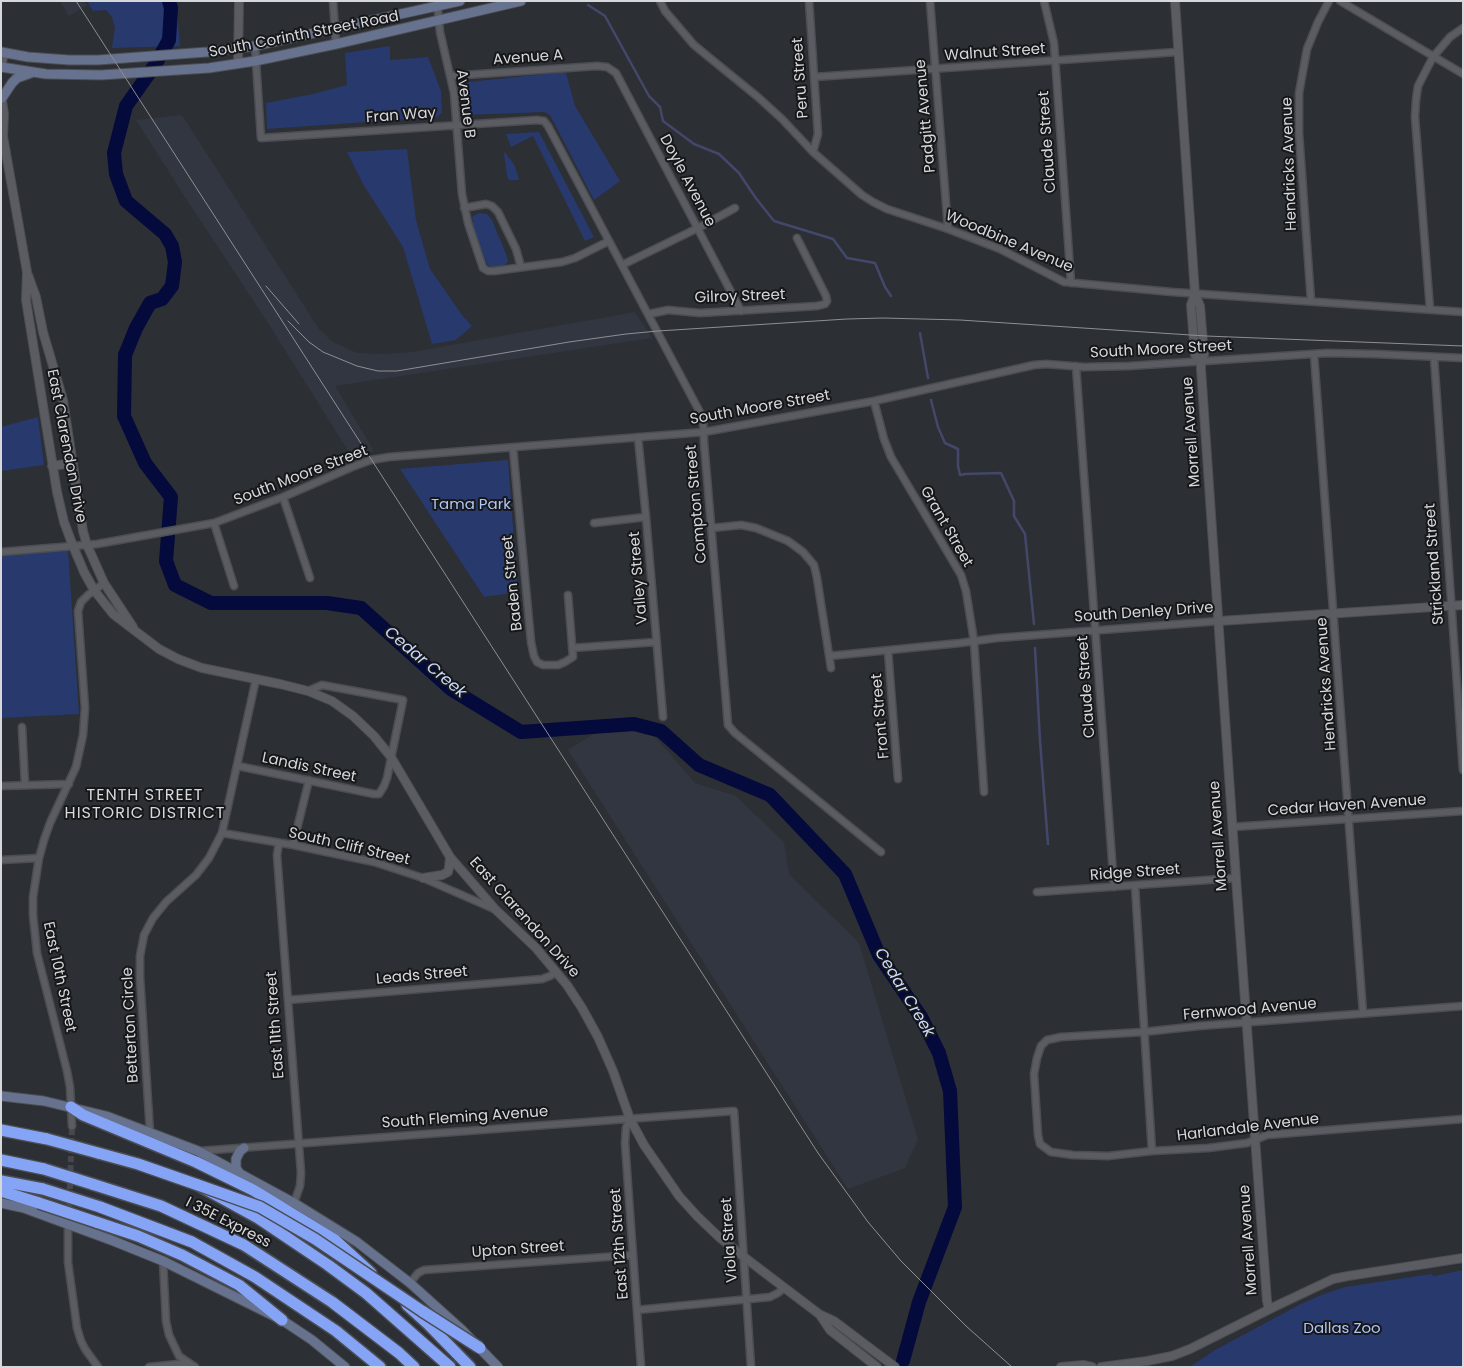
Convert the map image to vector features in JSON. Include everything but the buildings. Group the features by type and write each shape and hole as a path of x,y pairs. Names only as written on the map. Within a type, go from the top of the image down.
{"highway":[{"path":"71,1107 83,1115 196,1162 253,1190 335,1240 428,1324 470,1367"},
{"path":"1,1130 47,1139 138,1164 260,1207 315,1239 480,1348"},
{"name":"I 35E Express","path":"1,1160 44,1169 161,1206 244,1245 332,1302 399,1353 414,1367"},
{"path":"1,1181 43,1189 100,1206 192,1242 255,1277 336,1331 380,1367"},
{"path":"198,1185 258,1218 328,1265 366,1293 450,1367"},
{"path":"1,1191 138,1236 182,1255 239,1285 282,1320"}],"main road":[{"name":"South Corinth Street Road","path":"3,53 28,58 98,60 238,48 335,29 437,4 460,1"},
{"name":"South Corinth Street Road","path":"1,67 31,73 91,75 210,68 256,61 336,44 521,1"},
{"path":"2,98 12,83 18,78 31,73"},
{"path":"1,1096 44,1101 71,1107 106,1116 150,1132 198,1151 294,1203 357,1242 410,1283 498,1367"},
{"path":"240,1174 236,1168 236,1159 244,1148"},
{"path":"1,1204 68,1220 163,1261 282,1320 312,1340 345,1367"}],"street":[{"path":"238,64 239,1"},
{"path":"333,1 336,44"},
{"name":"Woodbine Avenue","path":"660,1 694,44 759,98 813,152 862,195 887,209 948,229 1000,249 1055,278 1071,283 1196,294 1463,312"},
{"name":"Peru Street","path":"809,1 818,134 813,152"},
{"name":"Padgitt Avenue","path":"930,1 948,229"},
{"name":"Claude Street","path":"1044,1 1052,32 1055,61 1071,283"},
{"name":"Morrell Avenue","path":"1175,1 1177,52 1196,294 1191,305 1195,355 1200,361 1246,1022 1269,1309"},
{"name":"Hendricks Avenue","path":"1311,301 1298,133 1298,103 1307,49 1329,1"},
{"path":"1340,1 1463,74"},
{"name":"Avenue B","path":"437,4 454,93 464,208 483,268 488,271 494,271 521,267"},
{"path":"1430,309 1415,116 1418,86 1433,57 1450,37 1463,28"},
{"path":"254,46 256,61"},
{"name":"Walnut Street","path":"814,77 1177,52"},
{"path":"1,67 3,53"},
{"name":"Fran Way","path":"256,61 261,138 544,121"},
{"name":"Avenue A","path":"450,76 597,66 607,67"},
{"name":"Doyle Avenue","path":"607,67 616,73 741,311"},
{"name":"East Clarendon Drive","path":"1,94 4,114 2,134 27,272 36,297 43,332 63,400 83,530 87,545 104,583 136,633"},
{"name":"Compton Street","path":"544,121 704,418 728,725 735,733 881,852"},
{"path":"464,208 486,204 492,206 498,212 516,249 521,267 562,262 575,258 609,241"},
{"path":"622,265 735,208"},
{"name":"Gilroy Street","path":"649,314 668,310 700,313 825,304 827,301 826,296 797,238"},
{"name":"East Clarendon Drive","path":"27,272 26,300 52,466 64,522 84,572 94,590 113,614 159,649 178,659 202,668 280,684 332,701 353,716 374,736 391,757 450,857 495,909 536,948 582,1008 598,1037 613,1071 630,1119 648,1152 679,1196 719,1238 819,1314 834,1321 895,1367"},
{"name":"South Moore Street","path":"1,552 87,545 214,523 284,497 371,460 704,432 874,401 1034,365 1100,367 1347,353 1463,358"},
{"name":"Hendricks Avenue","path":"1314,354 1363,1013"},
{"name":"Strickland Street","path":"1434,357 1463,770"},
{"name":"Claude Street","path":"1076,366 1114,887"},
{"name":"Grant Street","path":"874,401 891,457 961,575 966,591 974,641 984,792"},
{"name":"Valley Street","path":"638,437 663,717"},
{"name":"Baden Street","path":"513,448 530,632 534,656 537,662 543,666 551,666 565,662 573,657 572,648"},
{"path":"52,466 73,463"},
{"path":"284,497 310,578"},
{"path":"594,522 646,517"},
{"path":"214,523 234,586"},
{"path":"712,528 742,525 756,528 788,541 803,552 814,566 817,578 830,668"},
{"name":"East 10th Street","path":"72,1126 70,1086 38,953 34,931 33,897 39,858 50,823 69,784 80,752 85,720 78,611 81,602 104,583"},
{"path":"568,595 572,648 656,642"},
{"name":"South Denley Drive","path":"829,656 1095,630 1334,612 1463,605"},
{"name":"Front Street","path":"888,651 898,779"},
{"name":"Betterton Circle","path":"150,1132 140,977 140,956 144,935 153,918 166,902 196,875 209,858 222,833 256,679"},
{"path":"308,692 322,685 403,700 391,757"},
{"path":"22,727 25,785"},
{"name":"Landis Street","path":"238,766 380,794 384,786 391,757"},
{"path":"293,845 309,780"},
{"path":"1,786 69,784"},
{"name":"Cedar Haven Avenue","path":"1232,827 1463,811"},
{"name":"South Cliff Street","path":"222,833 293,845 374,862 423,878 495,909"},
{"name":"East 11th Street","path":"279,843 277,855 301,1173 300,1186 294,1203"},
{"path":"423,878 442,875 448,872 450,857"},
{"path":"1,860 39,858"},
{"name":"Ridge Street","path":"1037,892 1236,878"},
{"path":"1134,886 1152,1151"},
{"name":"Leads Street","path":"288,1000 542,979 556,972"},
{"name":"Fernwood Avenue","path":"1040,1144 1034,1074 1041,1046 1047,1040 1061,1037 1463,1006"},
{"name":"South Fleming Avenue","path":"198,1151 298,1142 734,1111"},
{"name":"Viola Street","path":"734,1111 751,1367"},
{"name":"East 12th Street","path":"630,1119 626,1128 625,1143 641,1367"},
{"name":"Harlandale Avenue","path":"1040,1144 1051,1152 1108,1156 1247,1143 1267,1135 1463,1120"},
{"path":"68,1220 68,1262 77,1328 81,1341 98,1367"},
{"name":"Upton Street","path":"410,1283 418,1273 424,1270 633,1255"},
{"path":"1101,1367 1147,1361 1190,1350 1269,1309 1333,1279 1463,1258"},
{"path":"163,1261 166,1321 169,1335 179,1356 192,1365"},
{"path":"637,1310 770,1297 784,1288"},
{"name":"East Clarendon Drive","path":"819,1314 830,1330 876,1367"},
{"path":"149,1367 192,1365"},
{"path":"1061,1367 1082,1365 1092,1367"}],"shaded area":[{"path":"60,1 84,1 87,5 69,16"},
{"path":"182,115 319,329 333,342 357,353 412,352 635,312 652,338 335,386 374,451 352,457 268,323 136,120"},
{"path":"649,730 695,783 736,796 784,842 789,874 859,943 918,1139 905,1168 848,1189 568,750 595,733"}],"green space":[{"path":"87,1 176,1 180,46 112,48 115,28 112,17 106,10 93,11"},
{"path":"390,46 390,60 428,57 441,91 442,113 437,117 267,129 266,103 347,85 345,53"},
{"path":"566,73 575,106 620,181 594,200 550,115 544,112 467,115 459,83"},
{"path":"539,132 594,237 585,241 533,136 511,147 506,134"},
{"path":"407,149 416,220 430,269 462,315 472,326 456,340 432,344 403,247 363,184 347,152"},
{"path":"505,152 515,166 519,180 508,179"},
{"path":"479,213 487,214 492,220 508,262 502,267 488,265 485,259 476,237 472,217"},
{"path":"38,417 44,465 1,471 1,427"},
{"name":"Tama Park","path":"508,460 518,592 484,597 400,469"},
{"path":"68,550 79,714 1,718 1,554"},
{"name":"Dallas Zoo","path":"1463,1270 1463,1367 1190,1367 1215,1350 1321,1295 1345,1287 1431,1274 1434,1276"}],"waterway":[{"name":"Cedar Creek","path":"169,1 171,8 169,40 155,65 126,106 114,153 116,174 126,201 165,234 172,246 175,262 172,286 162,299 150,303 136,328 125,355 124,416 145,463 171,497 166,561 175,585 211,603 327,603 361,608 451,689 521,732 634,724 661,731 699,765 770,795 845,874 879,955 921,1017 939,1053 950,1091 955,1207 919,1302 903,1361"},
{"path":"588,5 605,16 649,96 660,107 663,121 694,144 719,154 739,173 774,221 833,239 847,258 875,263 891,296"},
{"path":"920,333 928,378"},
{"path":"931,400 938,427 945,443 958,449 960,475 1001,473 1014,501 1014,516 1025,534 1034,624"},
{"path":"1035,648 1048,844"}],"tunnel":[{"path":"69,1216 72,1126"}],"tram line":[{"path":"76,1 818,1153 868,1222 901,1261 966,1326 1012,1367"},
{"path":"266,286 299,324"},
{"path":"288,321 309,342 323,352 357,366 378,371 397,371 626,334 883,318 960,320 1206,336 1463,346"}],"district":[{"name":"TENTH STREET HISTORIC DISTRICT","path":"145,805"}]}
